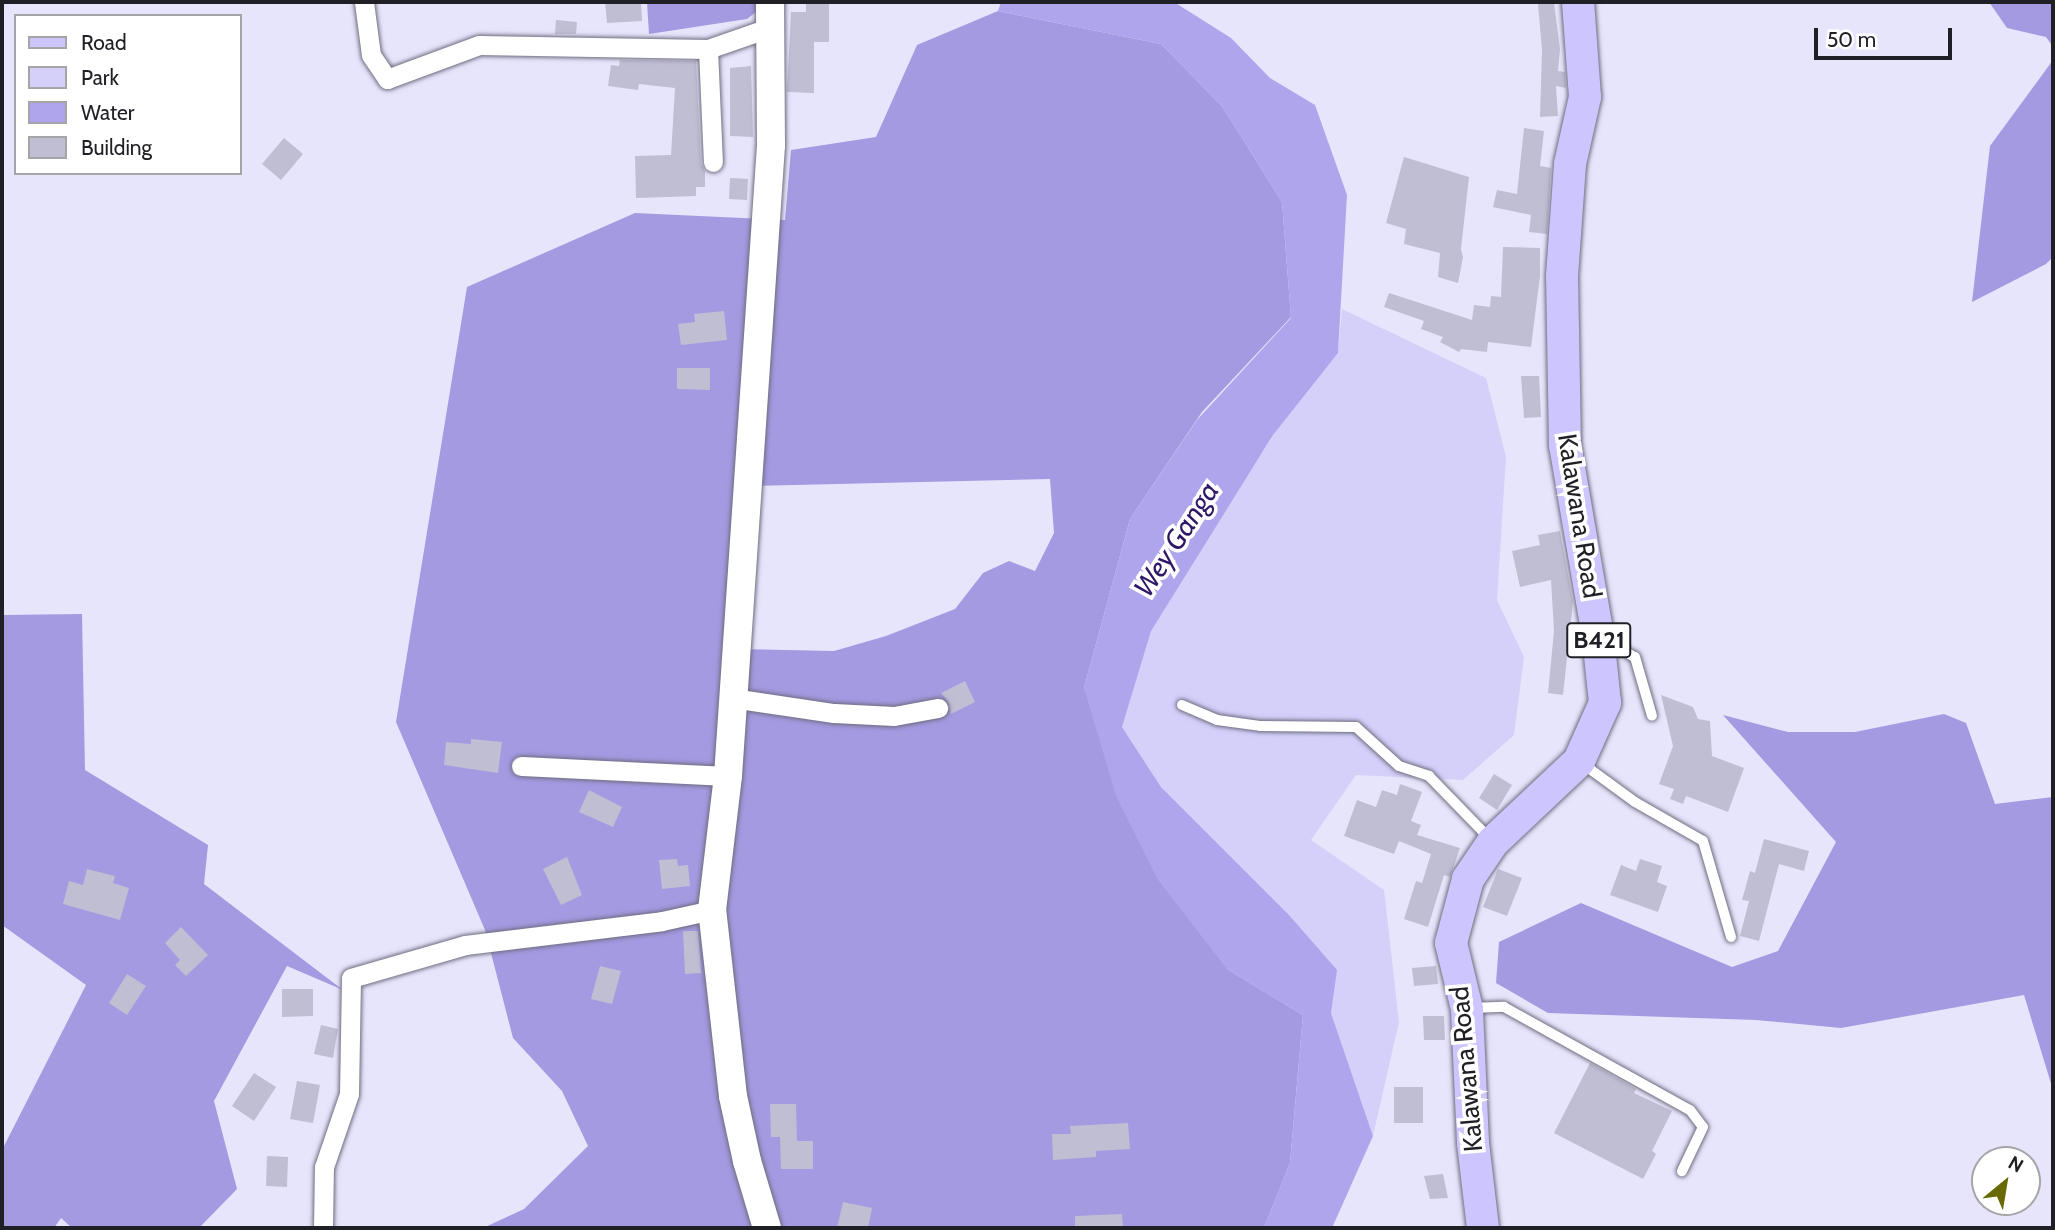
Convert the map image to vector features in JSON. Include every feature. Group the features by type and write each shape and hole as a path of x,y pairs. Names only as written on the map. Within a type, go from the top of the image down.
{"main road":[{"name":"Kalawana Road","path":"1483,1228 1473,1143 1467,1009 1451,943 1468,879 1493,842 1579,761 1605,703 1598,636 1565,445 1563,263 1570,164 1585,97 1578,2"}],"street":[{"path":"364,2 371,55 387,79 479,45 708,48 771,15 771,145 728,776 712,910 733,1096 747,1161 767,1228"},
{"path":"708,48 713,162"},
{"path":"732,698 834,713 894,716 938,708"},
{"path":"521,766 728,776"},
{"path":"323,1228 324,1167 349,1094 351,978 465,946 662,920 712,910"}],"lane":[{"path":"1598,636 1635,657 1652,716"},
{"path":"1182,705 1217,720 1260,726 1356,727 1399,766 1429,776 1493,842"},
{"path":"1579,761 1635,802 1703,841 1731,937"},
{"path":"1467,1009 1504,1007 1690,1110 1703,1127 1682,1171"}],"green space":[{"path":"1342,309 1486,378 1506,457 1497,600 1524,657 1514,735 1463,780 1356,775 1311,840 1384,890 1399,1022 1373,1136 1331,1013 1336,970 1289,915 1161,787 1122,727 1152,626 1277,429 1338,353"}],"shaded area":[{"path":"647,2 769,2 747,19 649,34"},
{"path":"1989,2 2053,2 2053,47 2046,37 2007,28"},
{"path":"998,11 1161,44 1222,106 1282,202 1291,317 1202,412 1130,519 1084,688 1227,969 1303,1015 1290,1163 1264,1228 483,1228 524,1209 588,1146 562,1091 513,1038 485,930 396,722 467,287 635,213 785,220 791,150 876,137 917,45","holes":["1050,479 1054,533 1035,571 1009,561 983,573 955,609 886,636 834,651 736,649 752,486"]},
{"path":"2053,60 2053,257 2046,264 1972,302 1990,146"},
{"path":"82,614 85,770 208,845 204,884 343,990 287,966 214,1101 237,1189 199,1228 72,1228 61,1218 54,1228 2,1228 2,1150 86,985 2,925 2,615"},
{"path":"1944,714 1966,723 1995,804 2053,797 2053,1090 2024,995 1841,1028 1756,1020 1548,1013 1496,983 1499,942 1581,903 1732,967 1778,951 1836,842 1723,715 1788,732 1855,732"}],"water":[{"name":"Wey Ganga","path":"1001,2 1174,2 1231,38 1270,78 1315,105 1347,195 1338,353 1273,435 1151,631 1122,727 1161,787 1289,915 1337,970 1331,1013 1373,1136 1332,1228 1264,1228 1290,1163 1303,1015 1227,969 1158,880 1116,796 1084,688 1130,519 1197,420 1291,318 1282,202 1222,106 1161,44 998,11"}],"building":[{"path":"605,2 641,2 642,21 607,23"},
{"path":"806,2 829,2 829,42 814,42 814,93 787,92 791,12 806,12"},
{"path":"1554,3 1560,49 1558,71 1565,72 1566,88 1556,86 1558,116 1540,117 1542,50 1538,4"},
{"path":"556,20 577,22 576,34 555,34"},
{"path":"620,60 696,61 701,163 705,171 705,187 696,187 696,196 636,198 635,156 671,155 675,88 639,84 638,90 608,86 611,65 619,66"},
{"path":"751,66 753,137 730,136 730,68"},
{"path":"1524,128 1544,131 1540,166 1551,168 1547,234 1529,232 1531,215 1493,207 1497,190 1517,194"},
{"path":"284,138 303,154 281,180 262,164"},
{"path":"1404,157 1469,177 1461,249 1463,257 1458,283 1438,277 1440,253 1404,244 1406,229 1386,223"},
{"path":"730,178 748,179 747,200 729,199"},
{"path":"1503,247 1540,248 1540,276 1531,347 1488,342 1487,352 1461,349 1459,352 1440,342 1443,337 1421,329 1424,321 1384,307 1389,293 1472,320 1474,305 1490,307 1491,296 1501,297"},
{"path":"724,311 727,340 681,345 678,324 695,322 694,314"},
{"path":"677,368 710,368 710,390 677,389"},
{"path":"1521,376 1539,376 1541,417 1524,418"},
{"path":"1560,531 1573,602 1563,695 1548,693 1554,631 1551,580 1520,587 1512,551 1540,545 1538,535"},
{"path":"965,681 975,702 951,714 948,701 941,693"},
{"path":"1661,695 1693,707 1698,719 1710,721 1712,756 1744,768 1728,812 1686,796 1683,804 1670,799 1674,789 1659,784 1673,746"},
{"path":"471,739 502,742 498,773 444,765 446,742 471,744"},
{"path":"1494,774 1512,785 1497,810 1479,798"},
{"path":"1400,784 1422,792 1411,821 1421,825 1417,835 1460,848 1450,877 1444,875 1428,927 1404,919 1416,881 1422,883 1431,854 1399,841 1394,854 1344,836 1357,800 1376,807 1382,790 1397,795"},
{"path":"589,790 622,807 613,827 579,812"},
{"path":"1764,839 1809,851 1804,871 1779,864 1759,941 1740,936 1749,901 1742,900 1750,871 1755,873"},
{"path":"567,857 582,895 561,905 543,869"},
{"path":"677,859 678,866 688,865 690,886 662,889 659,860"},
{"path":"1640,859 1662,866 1657,882 1667,886 1658,912 1610,895 1621,865 1636,871"},
{"path":"87,869 115,876 113,883 129,888 120,920 63,904 69,881 83,885"},
{"path":"1498,869 1522,878 1507,916 1483,907"},
{"path":"181,927 208,955 186,976 175,965 180,960 165,943"},
{"path":"683,931 698,931 701,973 685,974"},
{"path":"600,966 621,971 612,1004 591,999"},
{"path":"1436,966 1438,984 1414,986 1412,968"},
{"path":"127,974 146,986 127,1015 109,1003"},
{"path":"282,989 313,989 313,1016 282,1017"},
{"path":"1423,1016 1444,1016 1445,1040 1424,1040"},
{"path":"321,1025 338,1029 333,1058 314,1054"},
{"path":"1590,1063 1636,1089 1634,1093 1672,1111 1652,1151 1656,1154 1643,1179 1554,1133"},
{"path":"254,1073 276,1087 254,1121 232,1106"},
{"path":"297,1081 320,1085 313,1123 290,1119"},
{"path":"1394,1087 1423,1087 1423,1123 1394,1123"},
{"path":"770,1104 796,1104 797,1141 813,1141 813,1169 781,1169 780,1137 771,1137"},
{"path":"1128,1123 1130,1149 1096,1151 1096,1157 1053,1160 1052,1134 1071,1134 1070,1126"},
{"path":"267,1156 288,1157 287,1187 266,1186"},
{"path":"1443,1174 1448,1198 1430,1199 1424,1176"},
{"path":"843,1202 872,1208 868,1228 837,1228"},
{"path":"1122,1214 1123,1228 1075,1228 1075,1216"}]}
